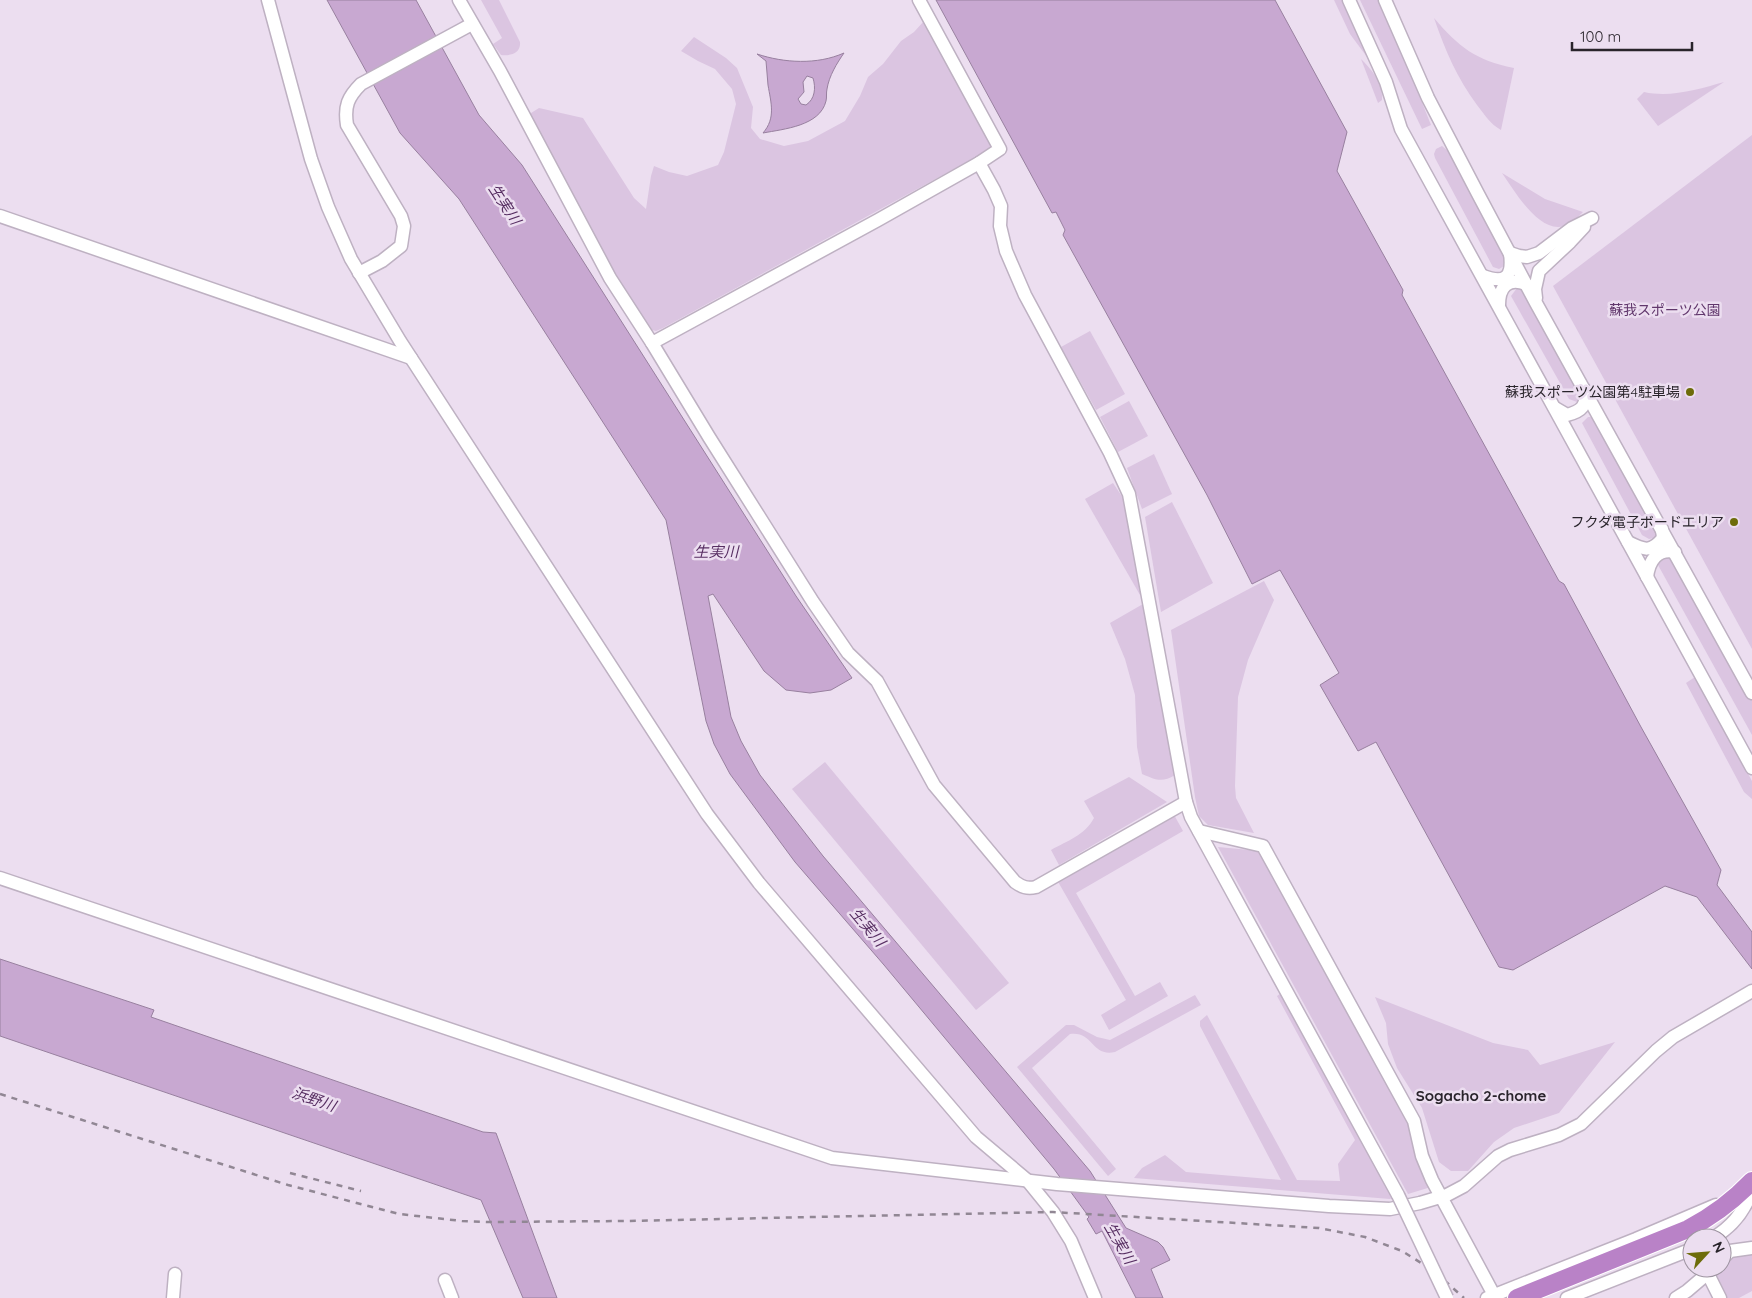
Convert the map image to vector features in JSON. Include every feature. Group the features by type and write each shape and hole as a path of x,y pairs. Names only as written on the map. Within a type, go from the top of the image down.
{"highway":[{"path":"1516,1298 1688,1229 1725,1217 1748,1192"},
{"path":"1542,1298 1681,1242 1705,1225"}],"street":[{"path":"268,0 311,159 328,207 351,259 411,358 707,814 759,883 976,1137 1027,1180 1053,1212 1071,1241 1096,1298"},
{"path":"460,0 610,278 709,437 813,602 848,653 876,681 934,785 1015,882 1021,887 1030,889 1036,887 1186,802"},
{"path":"652,343 979,163 1000,149 919,0"},
{"path":"1349,0 1386,82 1401,129 1752,768"},
{"path":"1386,0 1428,98 1526,284 1752,693"},
{"path":"359,273 382,261 401,246 404,226 401,216 347,125 345,112 348,100 354,91 368,80 472,24"},
{"path":"979,163 1001,206 1000,226 1006,251 1024,295 1110,453 1129,494 1186,802 1191,817 1398,1195 1447,1298"},
{"path":"0,216 411,358"},
{"path":"1510,253 1527,257 1539,253 1572,228 1592,218 1539,271 1535,289 1536,302"},
{"path":"1483,276 1497,281 1504,279 1510,268 1510,253"},
{"path":"1499,305 1501,290 1506,285 1513,280 1526,284"},
{"path":"1555,408 1567,415 1573,413 1584,406 1586,400 1585,390"},
{"path":"1569,433 1571,425 1579,415 1594,413 1600,416"},
{"path":"1628,542 1644,549 1651,548 1656,546 1663,538 1662,529"},
{"path":"1647,577 1648,567 1656,555 1668,550 1675,552"},
{"path":"1199,831 1264,846 1414,1121 1422,1156 1432,1180 1490,1296 1705,1225"},
{"path":"0,878 832,1158 1058,1184 1390,1209 1442,1197 1464,1186 1498,1156 1523,1144 1558,1135 1581,1124 1656,1051 1673,1037 1752,991"},
{"path":"1732,1251 1752,1248"},
{"path":"1568,1298 1682,1253"},
{"path":"173,1298 175,1274"},
{"path":"1676,1298 1687,1292 1703,1278"},
{"path":"1713,1278 1720,1298"},
{"path":"445,1280 452,1298"}],"green space":[{"path":"481,0 499,0 520,42 519,49 515,53 501,55 493,44 502,38"},
{"path":"1334,0 1343,0 1368,53 1367,57 1350,34"},
{"path":"1360,0 1381,0 1431,125 1422,129"},
{"path":"1434,18 1469,51 1489,61 1514,68 1501,130 1488,119 1463,85 1447,52"},
{"path":"924,21 994,147 663,328 656,331 652,330 614,275 528,115 539,108 583,118 634,198 646,209 654,166 687,176 718,165 724,152 736,104 732,89 715,69 681,51 694,37 726,58 737,68 753,107 751,128 760,139 784,146 808,141 845,121 860,96 868,77 883,64 901,41 914,32"},
{"path":"1361,59 1379,82 1382,100 1378,103"},
{"path":"1724,82 1658,126 1637,99 1644,92 1654,94 1675,93"},
{"name":"蘇我スポーツ公園","path":"1752,135 1752,649 1553,286"},
{"path":"1442,146 1448,151 1505,259 1504,266 1499,269 1493,267 1435,158 1436,149"},
{"path":"1502,173 1545,199 1583,212 1572,222 1564,226 1555,227 1545,223 1528,209"},
{"path":"1517,288 1522,288 1582,393 1581,398 1577,402 1569,399 1511,296"},
{"path":"1090,331 1125,394 1096,410 1061,347"},
{"path":"1129,401 1148,436 1118,452 1100,417"},
{"path":"1588,417 1593,417 1658,534 1654,538 1649,539 1642,535 1582,423"},
{"path":"1154,454 1172,494 1142,509 1127,468"},
{"path":"1113,483 1127,504 1146,591 1140,595 1085,499"},
{"path":"1172,502 1213,583 1161,612 1145,517"},
{"path":"1664,556 1670,556 1752,698 1752,735 1658,565 1659,560"},
{"path":"1264,581 1274,600 1248,660 1238,697 1236,798 1254,833 1208,825 1199,816 1171,630"},
{"path":"1143,604 1175,775 1163,780 1142,774 1137,747 1135,695 1125,659 1110,623"},
{"path":"1695,677 1752,781 1752,799 1744,792 1686,683"},
{"path":"825,762 1009,983 976,1010 792,789"},
{"path":"1129,777 1167,802 1059,865 1051,850 1081,833 1094,818 1084,801"},
{"path":"1173,813 1183,831 1076,893 1135,996 1160,982 1168,996 1109,1030 1101,1015 1126,1000 1057,880"},
{"path":"1218,847 1261,851 1411,1127 1431,1187 1408,1194"},
{"path":"1283,992 1395,1196 1390,1199 1134,1178 1142,1168 1165,1155 1186,1172 1281,1180 1200,1026 1200,1021 1207,1015 1297,1180 1340,1181 1338,1164 1355,1140 1277,996"},
{"path":"1195,995 1201,1005 1115,1052 1107,1053 1101,1051 1084,1036 1070,1034 1032,1068 1116,1169 1108,1176 1017,1067 1066,1025 1074,1025 1097,1037 1110,1040"},
{"path":"1375,997 1493,1043 1528,1050 1540,1065 1615,1042 1559,1113 1514,1128 1494,1142 1468,1171 1451,1171 1439,1162 1422,1108 1397,1068 1388,1044 1386,1023"},
{"path":"1752,1251 1752,1291 1739,1298 1725,1298 1714,1278 1732,1278 1732,1254"}],"water":[{"name":"生実川","path":"327,0 416,0 479,115 522,165 796,596 852,678 831,690 810,693 786,690 764,671 713,594 708,596 731,717 741,741 760,775 823,856 1090,1171 1126,1228 1158,1242 1163,1247 1170,1260 1151,1269 1163,1298 1136,1298 1102,1231 1096,1234 1087,1219 1089,1217 1054,1169 884,965 795,862 730,774 714,744 706,721 666,520 459,199 400,133"},
{"path":"936,0 1275,0 1347,132 1337,171 1403,290 1402,295 1559,581 1564,584 1721,870 1717,885 1752,932 1752,969 1697,897 1665,886 1513,970 1499,967 1376,742 1358,751 1320,685 1339,673 1280,570 1252,584 1207,495 1063,235 1065,230 1056,212 1052,213"},
{"path":"844,53 831,75 826,101 817,116 791,128 763,133 770,122 771,104 766,61 757,54 789,61 812,61","holes":["807,76 813,78 813,96 809,103 806,105 801,104 798,99 804,92 803,82"]},
{"name":"浜野川","path":"0,959 154,1010 151,1017 483,1132 496,1133 557,1298 523,1298 481,1200 0,1036"}],"railway":[{"path":"0,1094 288,1185 399,1214 488,1222 1053,1212 1319,1228 1365,1237 1402,1251 1434,1271 1464,1298"},
{"path":"290,1173 361,1191"}],"place":[{"name":"蘇我スポーツ公園第4駐車場","path":"1690,392"},
{"name":"フクダ電子ボードエリア","path":"1734,522"}],"district":[{"name":"Sogacho 2-chome","path":"1481,1095"}]}
